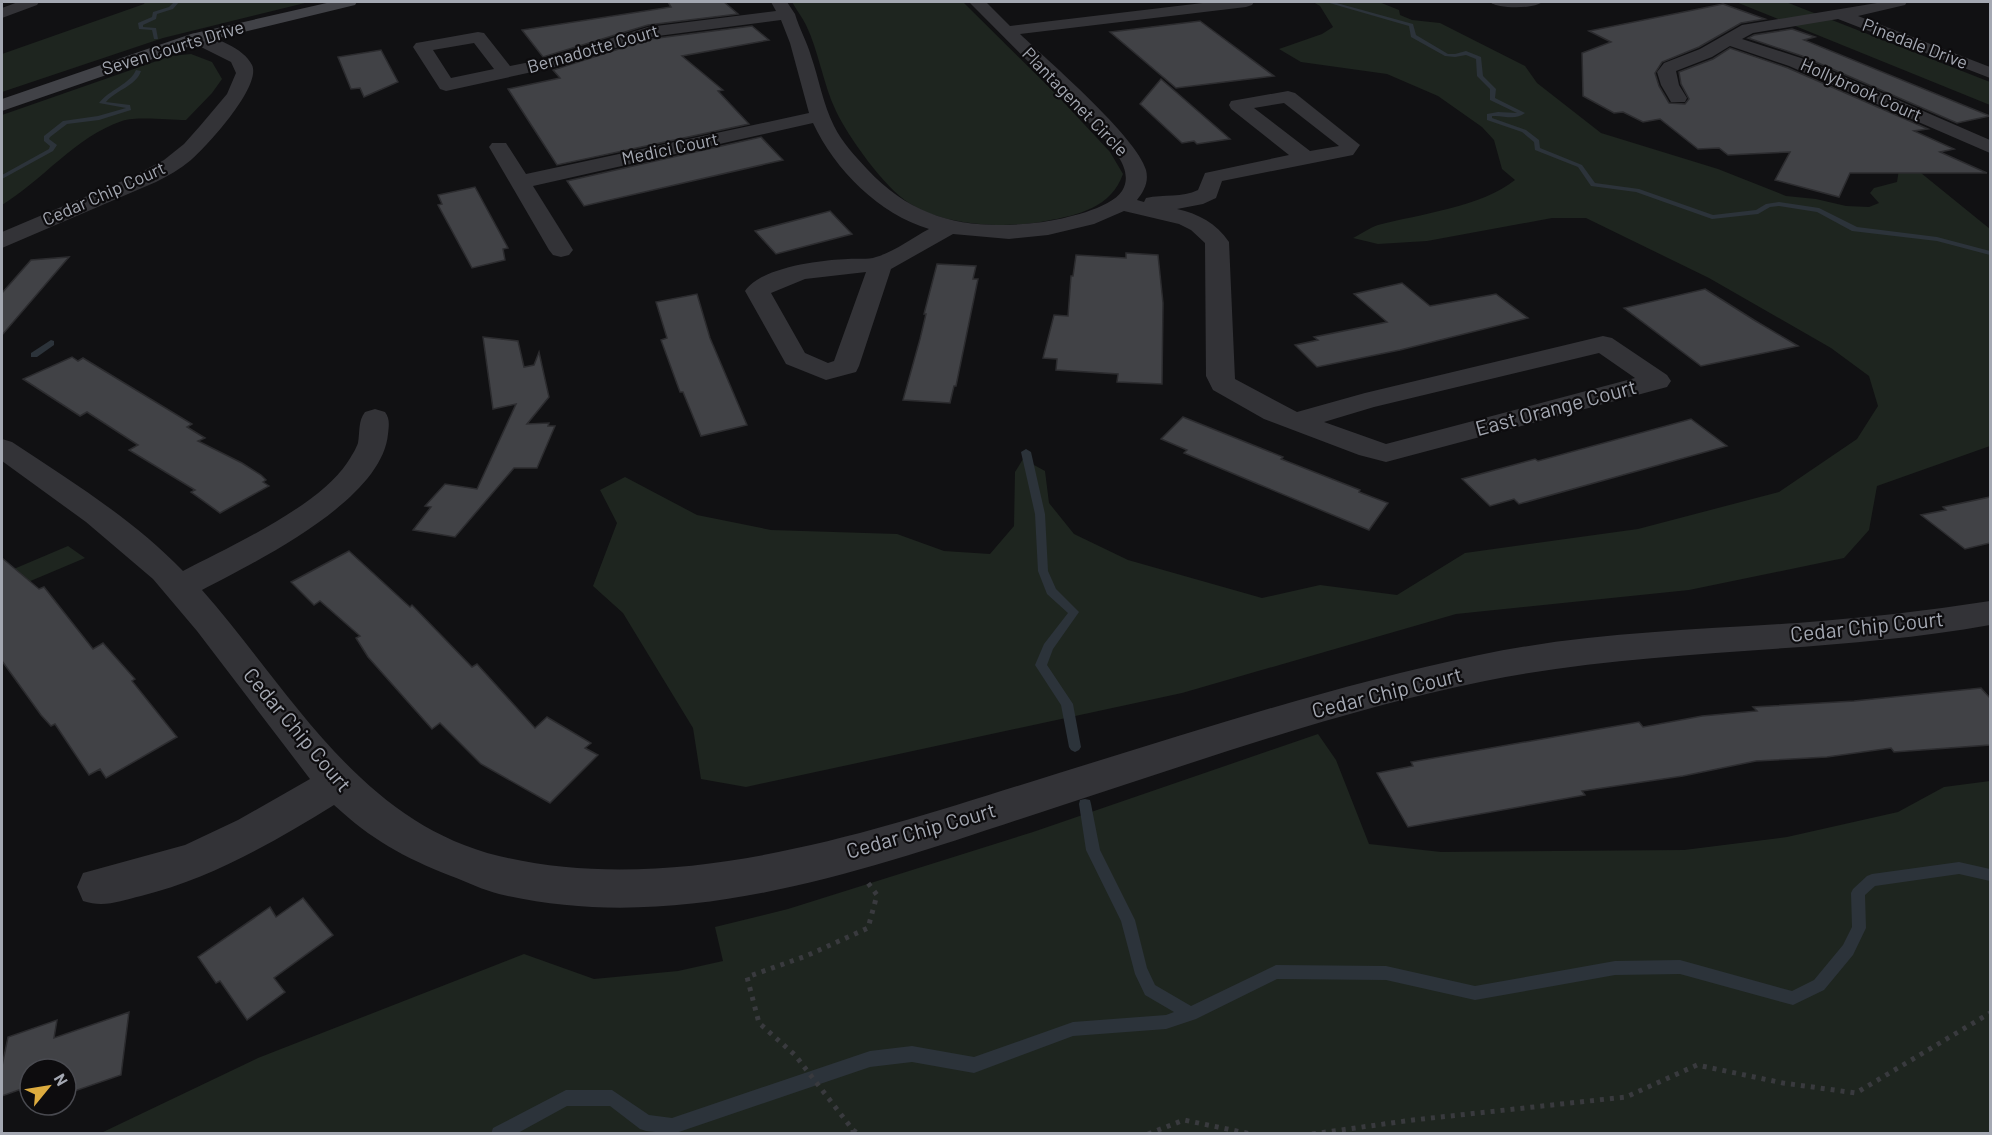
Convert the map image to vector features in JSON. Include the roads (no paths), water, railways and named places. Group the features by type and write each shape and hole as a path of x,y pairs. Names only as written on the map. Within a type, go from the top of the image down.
{"street":[{"path":"10,8 31,2"},
{"name":"Seven Courts Drive","path":"2,105 197,38 349,2"},
{"name":"Plantagenet Circle","path":"977,2 1103,126 1132,162 1136,179 1135,190 1122,204"},
{"path":"1129,2 1145,14"},
{"path":"1006,31 1246,2"},
{"path":"1498,2 1534,2"},
{"name":"Pinedale Drive","path":"1806,2 1990,73"},
{"path":"1678,98 1666,78 1666,72 1670,67 1706,53 1741,32 1759,26 1877,8 1899,2"},
{"path":"783,8 799,39 820,116 826,129 853,166 897,208 949,226 999,231 1050,230 1071,225 1122,204 1188,202 1208,193 1212,177 1346,151 1350,145 1288,97 1238,105 1306,158"},
{"name":"Bernadotte Court","path":"506,73 549,63 648,32 783,8"},
{"name":"Cedar Chip Court","path":"2,241 150,177 188,152 236,96 245,83 246,75 238,59 197,38"},
{"name":"Hollybrook Court","path":"1728,40 1795,62 1990,147"},
{"name":"Medici Court","path":"520,182 820,116"},
{"path":"499,147 561,250"},
{"name":"East Orange Court","path":"1122,204 1183,219 1211,232 1217,243 1220,376 1223,384 1250,401 1296,421 1370,449 1386,453 1657,381 1603,344 1365,401 1296,421"},
{"path":"880,265 846,366 826,372 795,358 757,291 770,282 836,265 880,265 949,226"},
{"path":"180,587 304,517 346,486 374,444 377,430 375,418"},
{"name":"Cedar Chip Court","path":"2,448 103,521 180,587 337,783 380,818 417,844 468,866 507,877 559,885 617,888 687,885 756,876 847,854 1287,719 1487,668 1566,655 1645,646 1892,627 1990,613"},
{"path":"98,887 152,874 199,859 247,836 337,783"}],"waterway":[{"path":"156,38 154,29 141,28 140,24 154,18 155,13 171,8 176,2"},
{"path":"1329,2 1411,25 1413,36 1447,55 1455,56 1466,53 1479,58 1480,76 1493,89 1492,99 1522,113 1515,116 1493,114 1489,115 1489,119 1524,131 1537,141 1537,149 1580,166 1593,185 1637,190 1712,217 1758,212 1768,205 1779,204 1819,210 1855,229 1937,239 1990,253"},
{"path":"2,177 51,150 54,145 46,140 47,136 65,122 99,118 129,109 128,106 102,103 108,96 136,77 138,71"},
{"path":"34,355 51,343"},
{"path":"1026,452 1040,514 1043,571 1051,591 1074,612 1048,647 1041,665 1067,704 1075,747"},
{"path":"1085,804 1093,850 1128,920 1140,969 1150,990 1191,1014"},
{"path":"1191,1014 1276,972 1386,973 1475,993 1615,968 1680,967 1793,998 1819,985 1848,950 1859,928 1858,893 1872,880 1959,868 1990,875"},
{"path":"499,1134 566,1098 612,1098 646,1123 672,1126 870,1059 912,1054 974,1065 1073,1029 1166,1022 1191,1014"}]}
